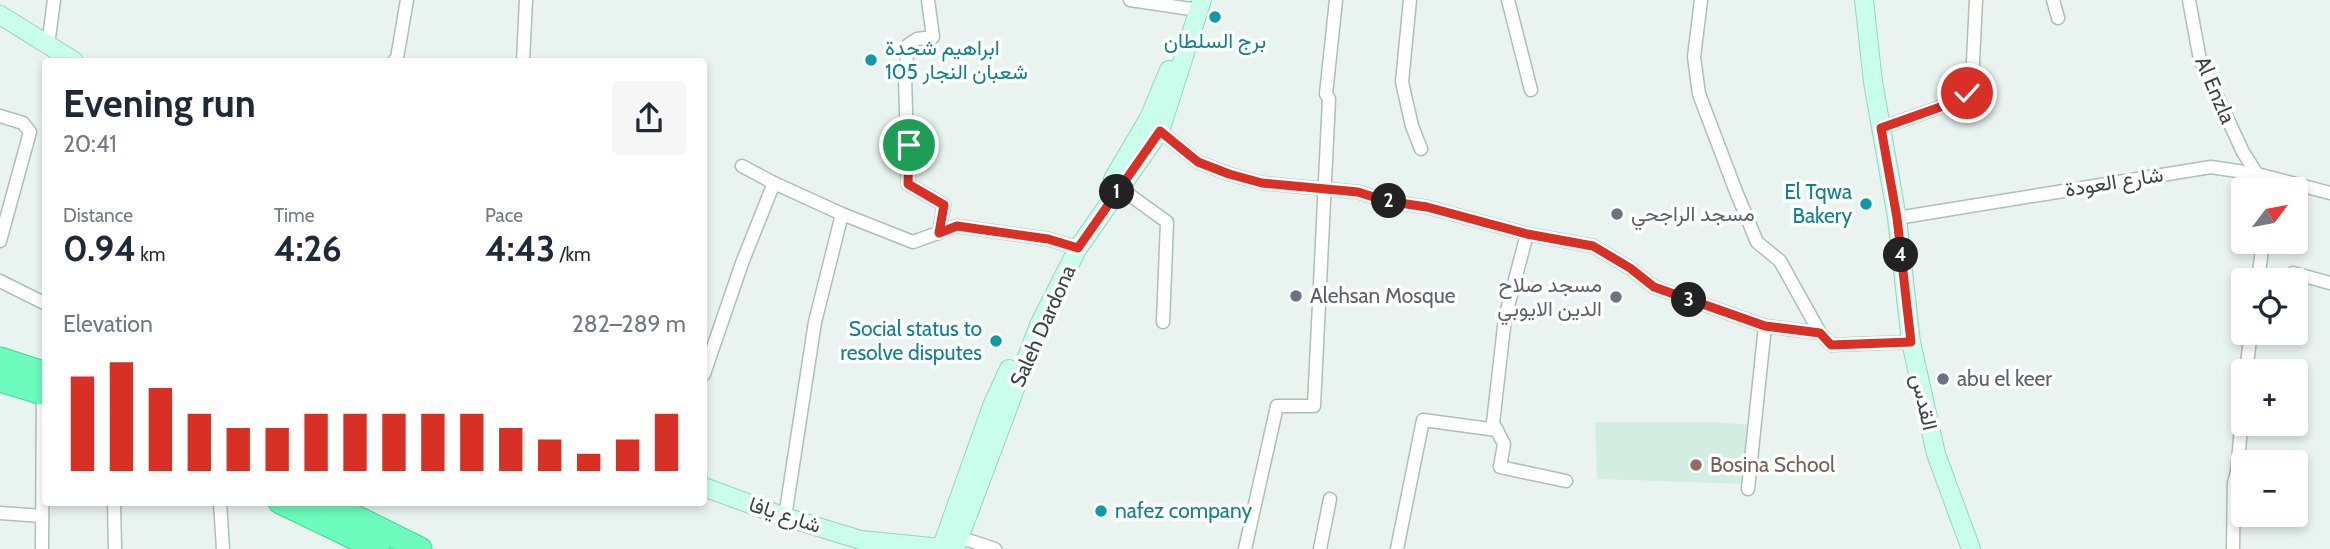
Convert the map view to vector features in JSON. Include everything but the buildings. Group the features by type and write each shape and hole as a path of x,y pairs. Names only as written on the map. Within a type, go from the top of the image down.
{"highway":[{"path":"0,359 42,385"},
{"path":"0,380 42,387"},
{"path":"287,506 345,541 377,549"},
{"path":"334,506 420,549"}],"street":[{"path":"48,45 54,0"},
{"path":"397,58 407,0"},
{"path":"523,58 526,0"},
{"path":"928,0 933,37 917,39 908,45 905,77 908,184 944,205 939,233"},
{"path":"1130,0 1195,5"},
{"path":"1245,549 1278,407 1314,406 1329,99 1326,94 1336,0"},
{"path":"1410,0 1402,82 1412,126 1421,149"},
{"path":"1508,0 1531,90"},
{"path":"1701,0 1694,57 1699,94 1734,189 1758,242 1780,261 1820,333 1831,345 1911,342"},
{"name":"القدس","path":"1864,0 1881,128 1897,218 1911,342 1936,454 1971,549"},
{"path":"1881,128 1946,105 1967,93 1972,82 1976,0"},
{"path":"2053,0 2058,18"},
{"name":"Al Enzla","path":"2189,0 2200,60 2243,152 2257,174"},
{"name":"Saleh Dardona","path":"1073,247 1120,188 1160,131 1195,5"},
{"name":"Saleh Dardona","path":"950,546 1073,247 1149,118 1195,5"},
{"path":"0,15 69,58"},
{"path":"0,116 23,123 30,132 0,241"},
{"path":"1160,131 1198,162 1229,174 1262,183 1325,188 1427,207 1527,234 1593,246 1630,268 1654,287 1765,326 1820,333"},
{"path":"742,166 842,214 913,242 957,226 1048,239 1073,247"},
{"name":"شارع العودة","path":"1897,218 2211,167 2257,174 2261,177"},
{"path":"707,365 742,263 774,183"},
{"path":"1120,188 1167,222 1163,322"},
{"name":"شارع العودة","path":"2308,190 2330,193"},
{"path":"785,517 815,322 842,214"},
{"path":"1527,234 1505,318 1493,423 1504,444 1500,467 1566,481"},
{"path":"2308,277 2330,283"},
{"path":"0,281 42,302"},
{"path":"1748,488 1765,326"},
{"path":"1397,549 1423,420 1497,430"},
{"path":"2233,549 2234,483 2240,436"},
{"path":"42,484 42,549"},
{"name":"شارع يافا","path":"707,488 785,517 861,540 950,546"},
{"path":"1320,549 1330,499"},
{"path":"114,506 116,549"},
{"path":"220,506 223,549"},
{"path":"0,513 41,516"},
{"path":"950,546 995,549"}],"shaded area":[{"path":"1595,422 1714,422 1753,425 1746,484 1597,479"}],"place":[{"name":"برج السلطان","path":"1215,17"},
{"name":"ابراهيم شحدة شعبان النجار 105","path":"871,60"},
{"name":"El Tqwa Bakery","path":"1866,204"},
{"name":"مسجد الراجحي","path":"1617,214"},
{"name":"Alehsan Mosque","path":"1296,296"},
{"name":"مسجد صلاح الدين الايوبي","path":"1616,297"},
{"name":"Social status to resolve disputes","path":"996,341"},
{"name":"abu el keer","path":"1943,379"},
{"name":"Bosina School","path":"1696,465"},
{"name":"nafez company","path":"1101,511"}],"route":[{"path":"909,145 908,184 944,205 939,233 957,226 1048,239 1078,248 1160,131 1198,162 1229,174 1262,183 1358,192 1527,234 1593,246 1630,268 1654,287 1765,326 1820,333 1831,345 1859,345 1911,342 1897,218 1881,128 1946,105 1967,93"}]}
